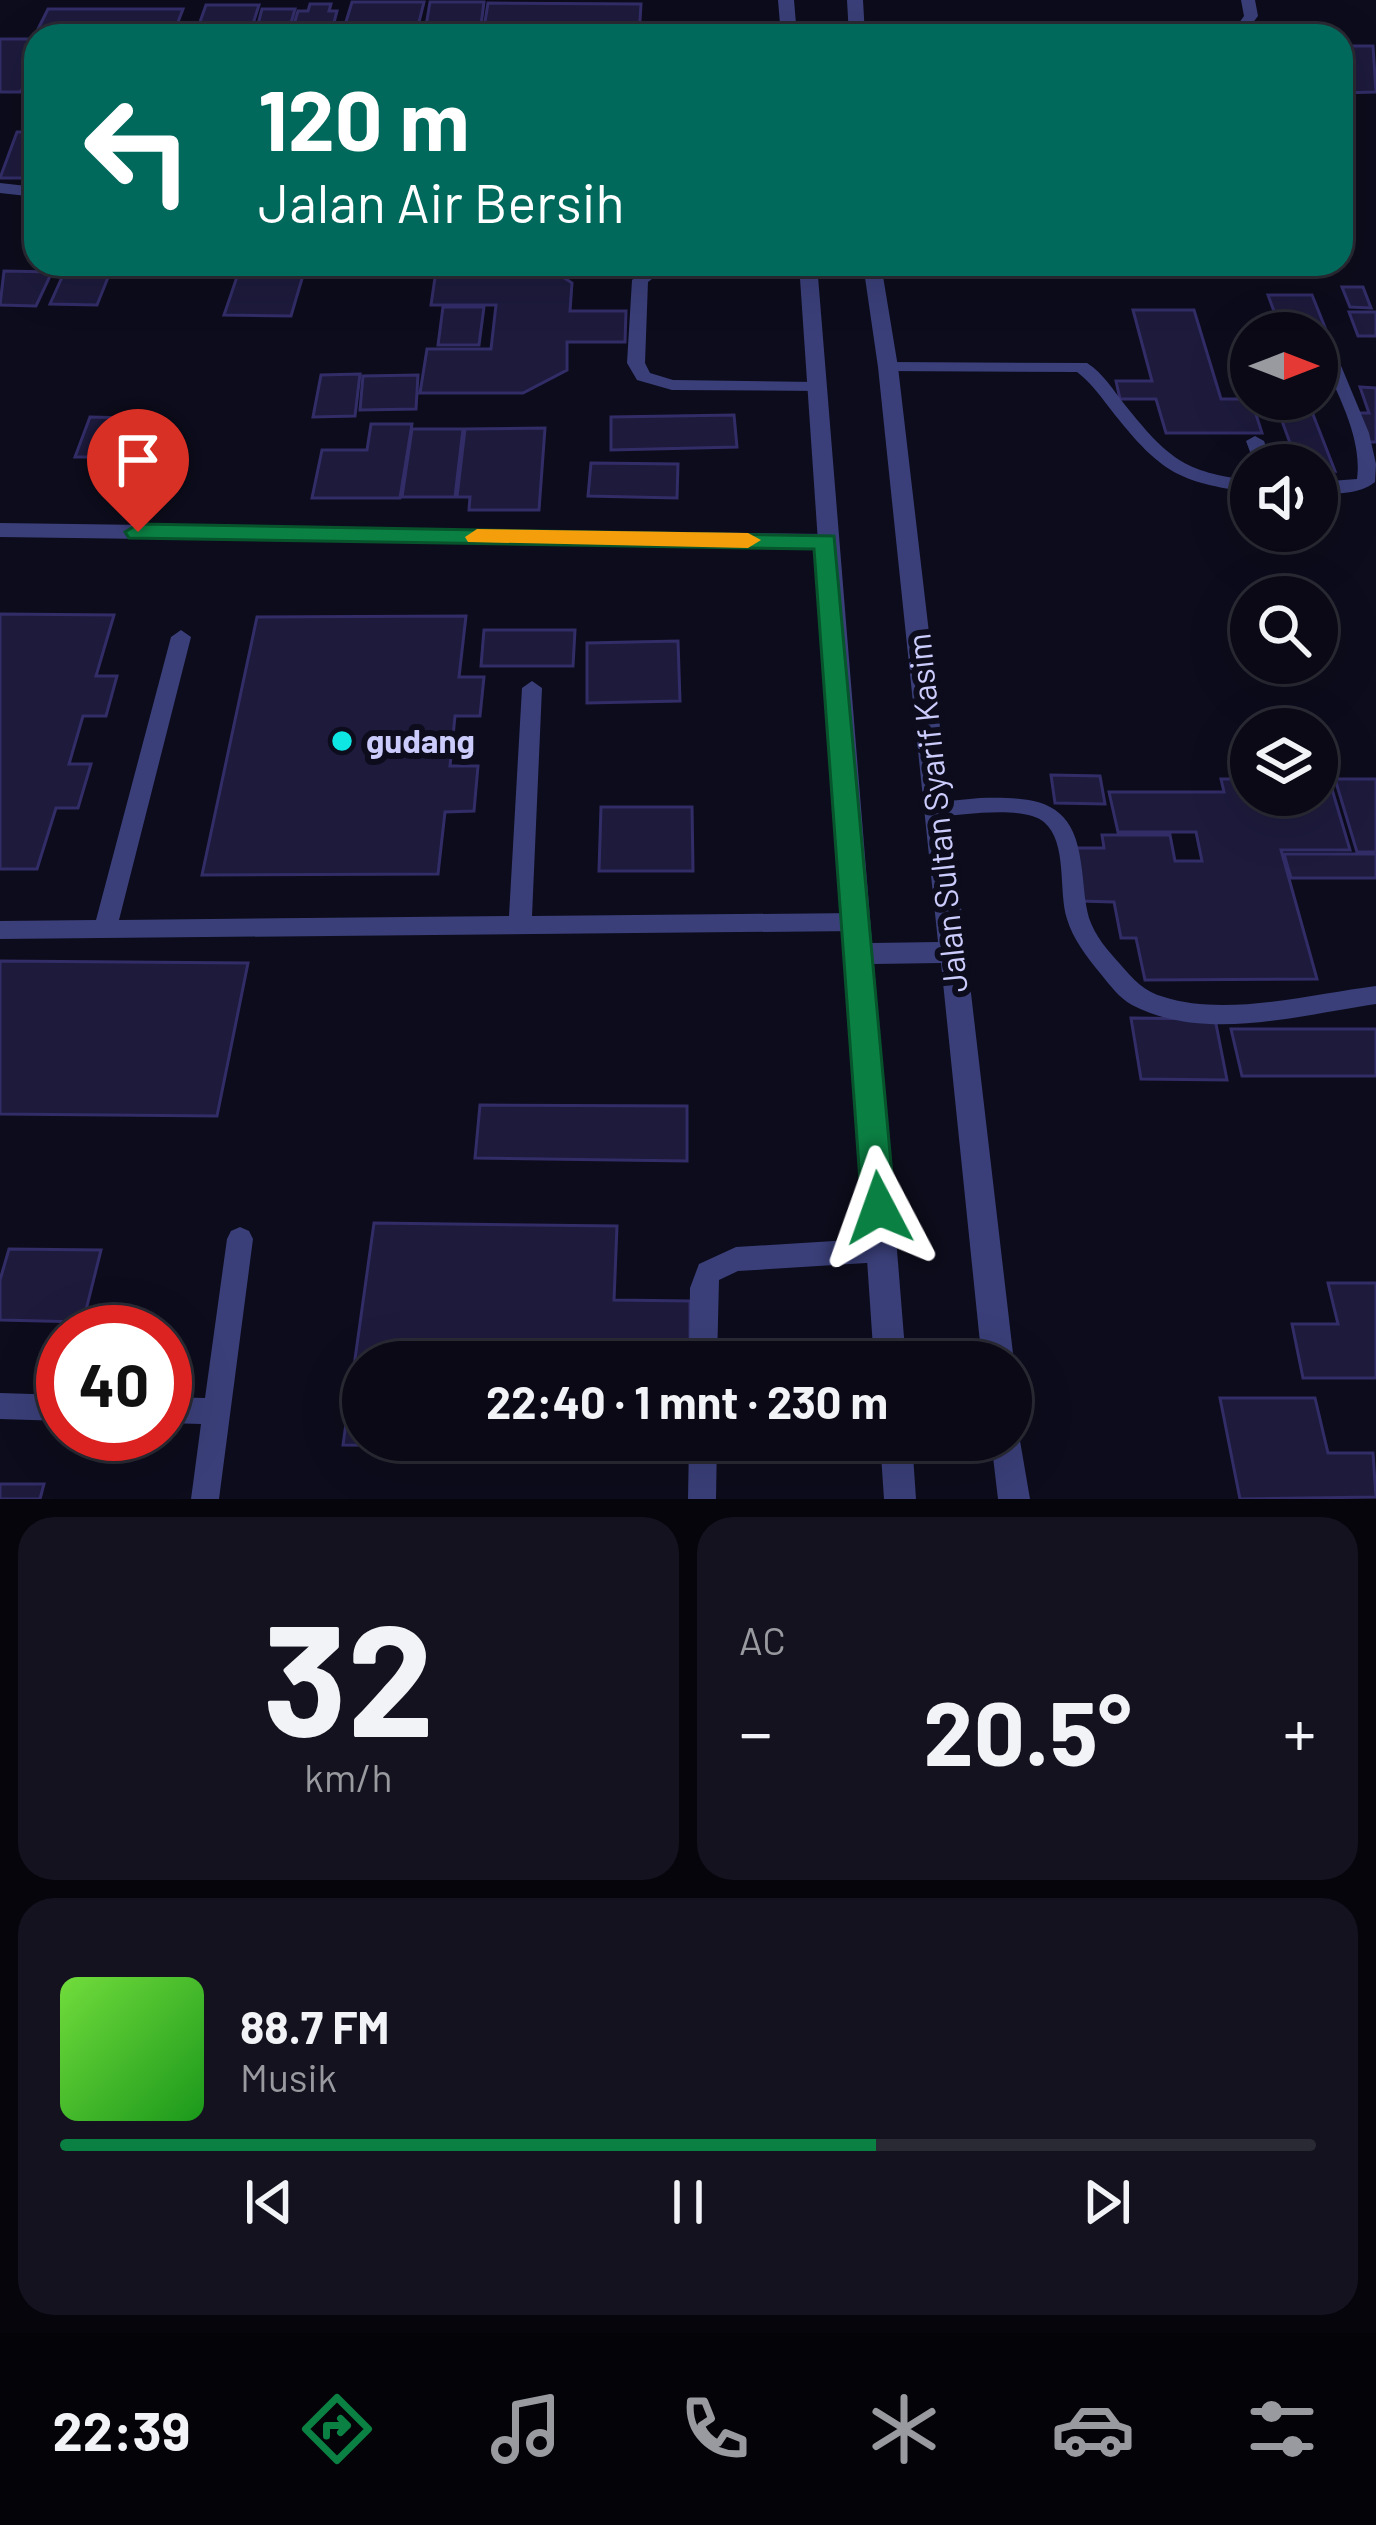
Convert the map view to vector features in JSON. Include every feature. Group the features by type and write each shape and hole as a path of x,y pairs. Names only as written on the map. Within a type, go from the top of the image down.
{"street":[{"path":"809,276 888,1341"},
{"name":"Jalan Sultan Syarif Kasim","path":"874,276 888,367 996,1341"},
{"path":"0,530 826,542"},
{"path":"860,954 952,952"},
{"path":"897,1461 900,1499"},
{"path":"1009,1461 1014,1499"}],"lane":[{"path":"646,276 640,280 636,344 643,376 672,385 817,387"},
{"path":"888,367 1081,368 1094,374 1120,410 1178,472 1198,481 1230,484"},
{"path":"1338,380 1365,449 1369,475 1366,482 1338,487"},
{"path":"1255,440 1256,444"},
{"path":"105,929 181,637"},
{"path":"520,927 532,688"},
{"path":"936,809 1024,807 1042,809 1055,818 1063,833 1078,919 1091,945 1137,997 1177,1011 1208,1011 1376,995"},
{"path":"0,930 857,922"},
{"path":"205,1499 240,1239"},
{"path":"703,1341 703,1288 708,1272 736,1259 882,1250"},
{"path":"0,1406 36,1407"},
{"path":"192,1411 216,1411"},
{"path":"703,1461 703,1499"}],"building":[{"path":"352,2 424,2 418,24 345,24"},
{"path":"430,2 484,2 481,24 426,24"},
{"path":"488,3 641,4 640,24 485,24"},
{"path":"310,4 331,4 329,11 337,11 334,24 294,24 298,11 308,11"},
{"path":"206,5 259,5 253,24 199,24"},
{"path":"48,9 183,9 177,24 40,24"},
{"path":"262,9 295,9 291,23 258,24"},
{"path":"0,39 24,39 24,88 20,92 0,92"},
{"path":"1353,46 1373,46 1376,92 1353,93"},
{"path":"17,132 24,132 24,178 0,178"},
{"path":"4,271 50,276 36,306 0,305"},
{"path":"63,276 109,276 97,305 50,304"},
{"path":"237,276 303,276 291,316 224,315"},
{"path":"435,276 561,276 572,283 570,311 626,311 625,342 567,342 567,370 523,393 420,393 427,349 491,349 496,305 431,305"},
{"path":"1342,287 1363,287 1371,308 1350,307"},
{"path":"1268,295 1312,295 1319,312 1274,312"},
{"path":"443,307 484,307 479,345 438,345"},
{"path":"1133,310 1194,310 1221,399 1230,399 1230,420 1258,420 1262,433 1166,433 1156,399 1120,399 1116,381 1152,381"},
{"path":"1349,312 1376,312 1376,336 1358,336"},
{"path":"360,374 355,416 313,417 321,375"},
{"path":"418,375 416,409 360,410 363,376"},
{"path":"1360,387 1376,388 1376,442 1369,442 1358,413 1369,413"},
{"path":"734,415 737,447 611,450 611,417"},
{"path":"90,417 128,418 125,426 147,426 140,447 117,447 114,457 75,457"},
{"path":"1282,420 1315,420 1324,444 1290,444"},
{"path":"371,424 412,424 400,498 312,498 322,450 367,450"},
{"path":"545,428 539,510 469,510 470,497 457,497 465,429"},
{"path":"412,429 463,429 455,497 402,497"},
{"path":"591,463 678,464 677,498 588,496"},
{"path":"0,614 114,615 96,676 117,676 106,716 83,716 69,764 91,764 78,808 56,808 37,869 0,869"},
{"name":"gudang","path":"466,616 459,677 484,677 480,716 455,716 450,766 478,766 474,811 445,812 438,874 202,875 257,617"},
{"path":"484,630 575,630 573,666 481,666"},
{"path":"678,641 680,701 587,703 587,643"},
{"path":"1051,775 1100,776 1105,804 1055,803"},
{"path":"1221,779 1230,779 1230,816 1338,816 1338,809 1350,850 1281,850 1317,979 1145,980 1136,938 1121,938 1114,902 1079,901 1069,848 1104,848 1102,835 1170,835 1175,861 1202,861 1196,832 1118,832 1109,792 1224,792"},
{"path":"1338,779 1376,779 1376,852 1357,852"},
{"path":"601,807 692,807 693,871 599,871"},
{"path":"1284,854 1376,854 1376,878 1291,878"},
{"path":"0,961 248,963 217,1116 0,1114"},
{"path":"1131,1018 1215,1019 1227,1080 1141,1079"},
{"path":"1231,1029 1376,1029 1376,1076 1242,1076"},
{"path":"480,1105 687,1106 687,1161 475,1158"},
{"path":"374,1223 617,1226 614,1300 690,1301 690,1341 358,1341"},
{"path":"9,1249 101,1250 87,1305 36,1305 36,1321 0,1320 0,1280"},
{"path":"1328,1283 1376,1283 1376,1378 1303,1378 1292,1324 1338,1324"},
{"path":"1220,1398 1315,1398 1328,1453 1373,1453 1376,1497 1240,1499"},
{"path":"0,1484 44,1484 40,1499 0,1499"}],"slow traffic":[{"path":"477,537 748,540"}],"place":[{"name":"gudang","path":"342,741"}],"route":[{"path":"138,532 826,542 879,1208"}]}
